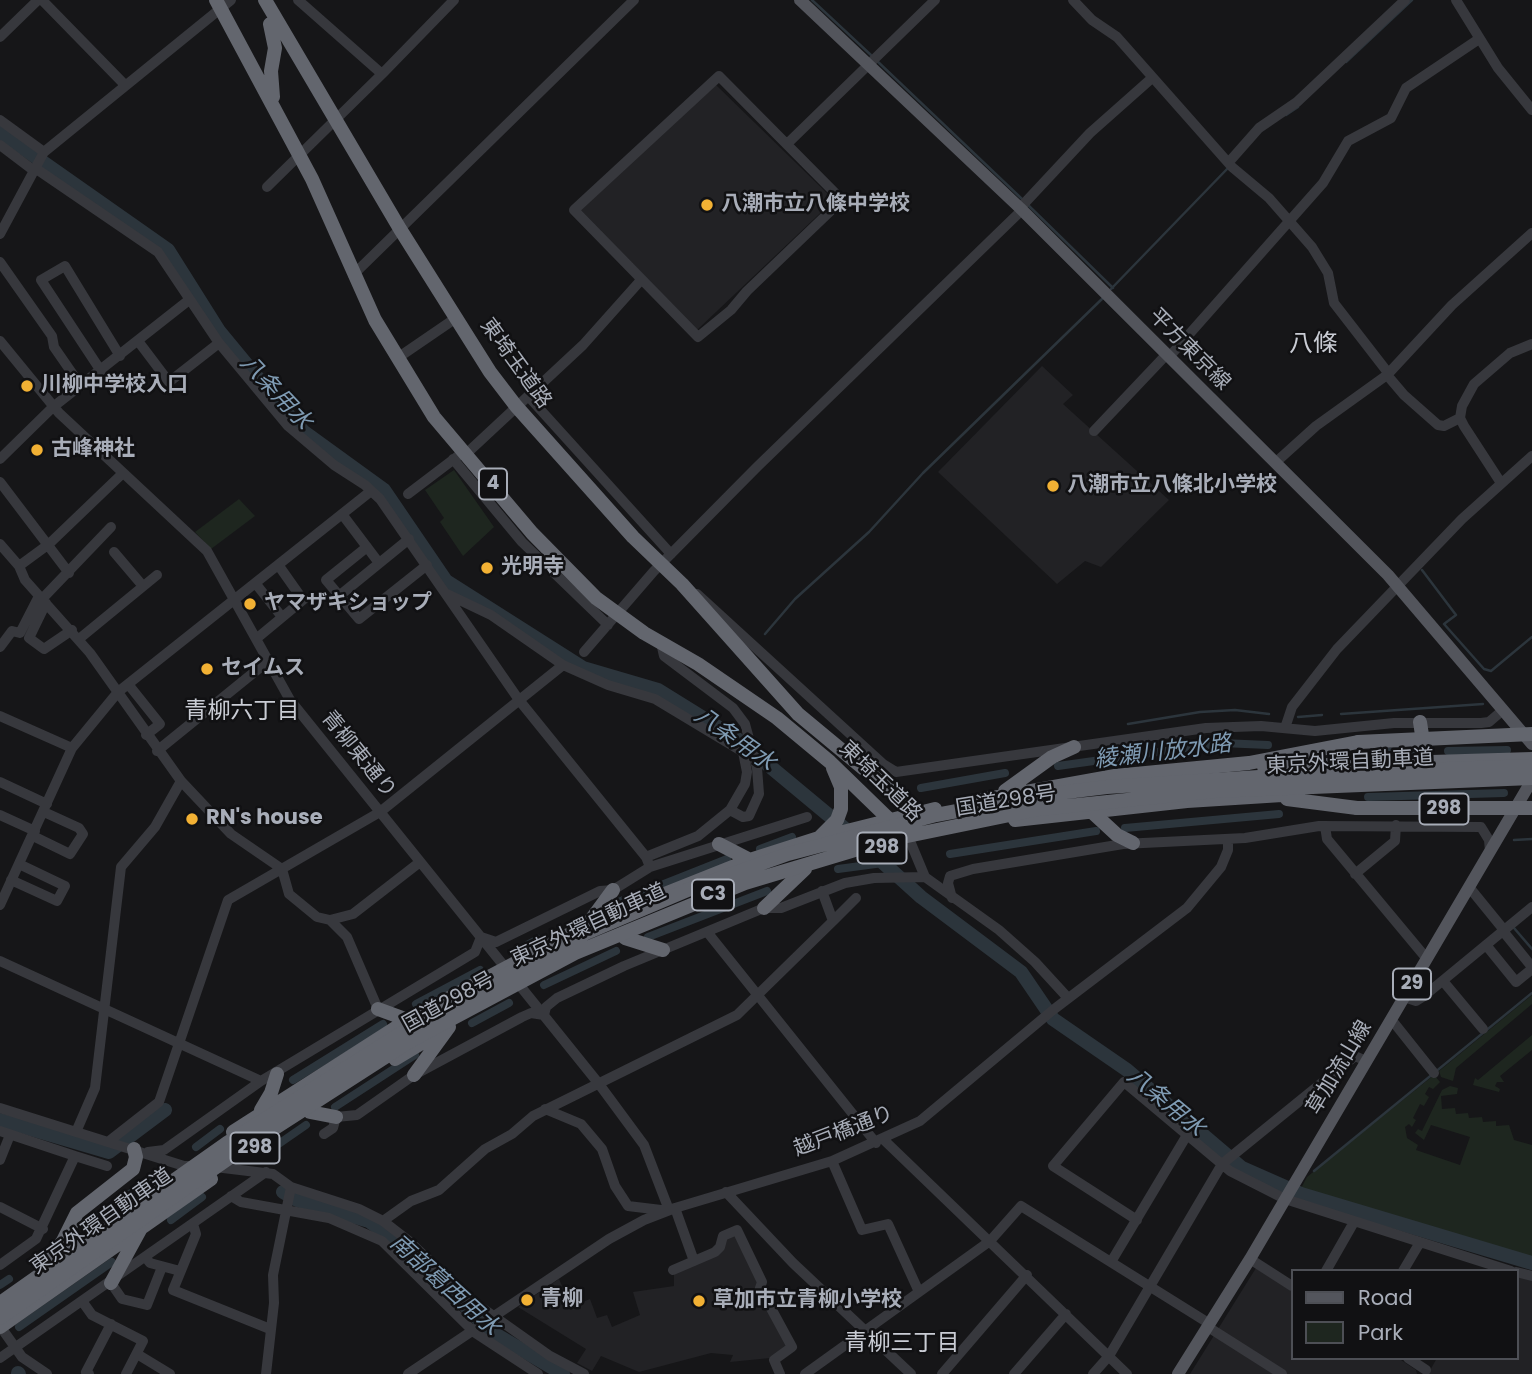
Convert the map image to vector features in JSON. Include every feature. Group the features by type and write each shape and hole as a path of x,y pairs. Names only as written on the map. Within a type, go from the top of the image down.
{"highway":[{"name":"4","path":"258,0 275,39 270,82 274,106"},
{"name":"東埼玉道路","path":"265,0 400,229 516,406 633,537 666,559 682,584 798,714 885,786 912,814 910,841"},
{"name":"東埼玉道路","path":"221,2 299,153 375,320 399,357 417,394 461,454 612,620 661,643 726,682 830,762 910,841"},
{"path":"1420,722 1426,761"},
{"name":"国道298号","path":"0,1295 255,1116 408,1020 587,925 750,860 890,819 1067,783 1193,767 1249,763 1359,741 1532,734"},
{"path":"995,797 1052,757 1074,747"},
{"name":"国道298号","path":"1193,767 1532,759"},
{"path":"819,838 836,820 843,799 839,779 830,762"},
{"name":"東京外環自動車道","path":"0,1303 238,1136 435,1012 586,933 679,893 776,858 888,826 1042,795 1107,787 1304,774 1532,766"},
{"name":"国道298号","path":"0,1326 227,1167 310,1112 449,1027 522,987 625,938 726,897 806,869 910,841 1006,821 1091,811 1358,789 1531,782"},
{"name":"東京外環自動車道","path":"0,1318 239,1151 410,1041 575,953 745,883 898,838 1039,809 1229,790 1531,782"},
{"name":"国道298号","path":"1265,796 1357,808 1532,808"},
{"path":"1091,811 1117,835 1133,843"},
{"path":"719,844 750,860"},
{"path":"764,908 806,869"},
{"path":"587,925 613,890"},
{"path":"625,938 663,950"},
{"path":"378,1009 408,1020"},
{"path":"414,1075 449,1027"},
{"path":"255,1116 267,1104 276,1074"},
{"path":"310,1112 336,1117"},
{"path":"46,1265 63,1241 77,1213 133,1169 137,1149"},
{"path":"111,1283 141,1229"}],"main road":[{"name":"平方東京線","path":"800,0 1021,209 1398,585 1532,744"},
{"name":"草加流山線","path":"1178,1374 1250,1259 1531,782"}],"street":[{"path":"298,0 382,74"},
{"path":"267,187 454,0"},
{"path":"353,275 634,0"},
{"path":"787,144 935,0"},
{"path":"1073,0 1092,20 1117,37 1229,162 1290,221 1323,262 1339,310 1404,395 1438,425 1444,426 1460,418"},
{"path":"1229,162 1259,128 1297,102 1405,0"},
{"path":"1456,0 1479,39 1531,110"},
{"path":"0,37 36,1 125,85"},
{"path":"0,233 42,153 221,2"},
{"path":"1094,431 1168,356 1290,221 1323,183 1348,141 1391,118 1406,88 1479,39"},
{"path":"719,76 787,144 842,200 740,297 731,310 698,337 574,210 719,76"},
{"path":"584,652 666,559 1021,209 1090,133 1152,78"},
{"path":"0,120 42,153"},
{"path":"0,145 159,252 219,343 296,435 371,491 409,539 519,700 648,862"},
{"path":"1275,463 1316,426 1388,374 1452,305 1532,233"},
{"path":"0,262 52,336 54,347 81,386"},
{"path":"101,371 41,280 65,266 120,356"},
{"path":"408,494 461,454 528,396 596,332 641,280"},
{"path":"0,458 53,407 189,300"},
{"path":"399,357 456,318"},
{"name":"青柳東通り","path":"0,341 53,407 201,543 296,708 544,1014 644,1144 694,1261"},
{"path":"138,341 169,382 219,343"},
{"path":"1501,483 1460,418 1462,406 1474,384 1510,353 1532,344"},
{"path":"528,396 666,559"},
{"path":"1284,729 1289,711 1325,663 1398,585 1532,456"},
{"path":"19,566 47,545 123,472"},
{"path":"0,482 68,573"},
{"path":"0,905 72,748 118,692 371,491"},
{"path":"342,514 379,563"},
{"path":"0,647 12,631 20,633 42,599 111,527"},
{"path":"339,596 409,539"},
{"path":"0,544 19,566 25,580 75,635 181,781 231,834 282,869 289,894 317,917 330,920 353,914 420,862"},
{"path":"367,547 326,580 359,619 427,565"},
{"path":"114,552 142,584"},
{"path":"256,639 303,600 279,566"},
{"path":"42,599 29,638 44,649 75,635 157,575"},
{"path":"256,584 282,617"},
{"path":"682,584 721,614 890,770 904,773 962,761 1206,728 1315,731 1420,722 1489,722 1503,710"},
{"path":"137,1149 171,1145 261,1081 475,952 481,937 496,942 600,891 613,890 648,862 698,836 730,810 745,784 747,772 743,752 655,699 608,685 563,665 491,615 447,594"},
{"path":"661,643 664,656 733,708 745,724 757,768 759,794 749,816 743,817 730,810"},
{"path":"157,751 268,661"},
{"path":"108,1142 159,1102 228,900 380,813 563,665"},
{"path":"128,684 160,724 146,735"},
{"path":"0,716 72,748"},
{"path":"76,1132 96,1088 121,867 155,827 181,781"},
{"path":"0,782 79,828 83,834 70,854 0,815"},
{"path":"648,862 807,817"},
{"path":"1355,874 1395,841 1396,825"},
{"path":"952,898 948,883 956,873 1049,855 1133,843 1228,839 1325,826 1481,827 1489,840 1490,852"},
{"path":"1325,826 1326,839 1427,959"},
{"name":"越戸橋通り","path":"408,1374 609,1239 672,1209 832,1161 880,1142 944,1105 1041,1020 1200,896 1221,867 1228,850 1228,839"},
{"path":"910,841 925,877 1020,948 1068,998"},
{"path":"11,880 57,901 65,886 19,864"},
{"path":"324,1134 333,1128 336,1117 357,1115 414,1075 522,1017 531,1013 544,1014 546,1007 557,998 663,950 764,908 781,908 822,891 874,877 925,877"},
{"path":"1469,887 1532,968 1516,982 1486,945"},
{"path":"822,891 833,921"},
{"path":"383,1221 411,1201 439,1190 485,1149 545,1110 737,1015 856,898"},
{"path":"1404,997 1416,1002 1532,906"},
{"path":"330,920 348,937 378,1009"},
{"path":"708,933 756,995 880,1142 1027,1275 1127,1374"},
{"path":"0,961 261,1081"},
{"path":"1443,981 1483,1029"},
{"path":"1391,1019 1434,1073"},
{"path":"1093,1374 1109,1356 1222,1164 1355,1056 1366,1061"},
{"path":"1137,1220 1053,1166 1124,1082 1222,1164 1285,1199 1486,1268"},
{"path":"0,1108 184,1166 266,1171 291,1186 359,1209 383,1221 493,1319 550,1356 584,1374"},
{"path":"545,1110 581,1124 602,1149 615,1186 628,1206 650,1211 672,1209"},
{"path":"0,1160 5,1133 107,1166"},
{"path":"1111,1262 1187,1135"},
{"path":"0,1265 36,1239 43,1229 75,1156"},
{"path":"832,1161 862,1230 888,1224 919,1292"},
{"path":"0,1358 111,1283 266,1171"},
{"path":"266,1374 274,1275 291,1186"},
{"path":"726,1192 727,1197 793,1263 911,1374"},
{"path":"231,1196 241,1202 329,1218 383,1241 475,1331 525,1372 538,1374"},
{"path":"811,1372 990,1241 1021,1206 1151,1286 1282,1374"},
{"path":"0,1207 43,1229"},
{"path":"1327,1269 1354,1222"},
{"path":"193,1224 196,1234 173,1290 270,1329"},
{"path":"673,1270 715,1252 720,1247 723,1236 737,1230 762,1282 760,1288 792,1347 774,1360 780,1374"},
{"path":"1403,1269 1419,1244"},
{"path":"146,1258 150,1263 180,1272"},
{"path":"1250,1259 1290,1285"},
{"path":"111,1283 122,1299 147,1305 162,1267"},
{"path":"943,1374 1027,1275"},
{"path":"82,1301 92,1315 143,1341 126,1374"},
{"path":"1014,1374 1066,1314"},
{"path":"89,1374 86,1372 111,1324"},
{"path":"0,1326 22,1357 47,1374"},
{"path":"137,1354 170,1374"},
{"path":"1410,1360 1425,1372"}],"shaded area":[{"name":"八潮市立八條中学校","path":"716,85 834,200 697,330 580,209"},
{"name":"八潮市立八條北小学校","path":"1042,366 1073,395 1063,404 1169,500 1101,567 1085,561 1057,584 938,472"},
{"name":"草加市立青柳小学校","path":"737,1233 788,1347 770,1358 730,1362 733,1355 711,1353 639,1372 601,1356 592,1371 577,1363 586,1349 518,1307 559,1279 566,1295 580,1303 590,1299 597,1318 607,1315 612,1327 640,1315 633,1292 674,1286 674,1272 714,1255 724,1238"},
{"path":"1256,1268 1290,1290 1290,1360 1401,1360 1416,1370 1417,1374 1190,1374"},
{"path":"1518,1276 1532,1279 1532,1374 1428,1374 1436,1360 1518,1360"}],"green space":[{"path":"454,470 494,527 463,556 440,522 444,518 425,490"},
{"path":"239,499 255,516 211,549 195,532"},
{"path":"1532,995 1532,1004 1456,1068 1453,1081 1441,1077 1439,1071"},
{"path":"1532,1035 1532,1050 1500,1076 1504,1082 1497,1082 1495,1086 1500,1089 1499,1092 1473,1085 1475,1078 1478,1080"},
{"path":"1434,1075 1440,1082 1433,1089 1429,1087 1425,1094 1429,1097 1424,1106 1420,1104 1412,1127 1409,1124 1405,1127 1407,1138 1418,1145 1416,1150 1460,1165 1470,1137 1431,1125 1424,1140 1415,1133 1418,1129 1422,1131 1442,1090 1450,1086 1458,1088 1457,1094 1441,1096 1442,1109 1455,1108 1456,1114 1468,1113 1469,1118 1482,1117 1483,1122 1496,1121 1496,1126 1509,1125 1514,1140 1532,1145 1532,1259 1299,1192 1307,1177"}],"waterway":[{"path":"812,0 872,56"},
{"path":"1346,62 1412,0"},
{"path":"876,60 1022,199"},
{"path":"1286,115 1298,107"},
{"name":"八条用水","path":"0,132 168,250 219,331 290,417 304,432 384,490 446,581 583,668 658,690 737,739 844,828"},
{"path":"1111,289 1228,168"},
{"path":"1028,205 1113,288"},
{"path":"765,634 795,599 869,532 923,473 1104,297"},
{"path":"1422,570 1456,615 1444,624 1484,669 1491,671 1532,637"},
{"path":"1341,714 1483,704"},
{"path":"1128,724 1200,712 1235,710 1269,714"},
{"path":"1298,717 1322,715"},
{"name":"綾瀬川放水路","path":"1058,766 1222,743 1268,745"},
{"name":"綾瀬川放水路","path":"1448,751 1507,750"},
{"name":"綾瀬川放水路","path":"1374,752 1415,751"},
{"name":"綾瀬川放水路","path":"921,788 1005,773"},
{"name":"綾瀬川放水路","path":"1368,797 1504,793"},
{"name":"綾瀬川放水路","path":"1125,828 1279,814"},
{"name":"綾瀬川放水路","path":"950,854 1096,831"},
{"name":"綾瀬川放水路","path":"760,849 792,837"},
{"path":"1514,840 1532,839"},
{"name":"八条用水","path":"859,841 921,897 1021,972 1053,1019 1127,1070 1242,1168 1301,1194 1532,1263"},
{"name":"綾瀬川放水路","path":"616,903 727,859"},
{"name":"綾瀬川放水路","path":"838,869 898,861"},
{"name":"綾瀬川放水路","path":"648,937 767,891"},
{"path":"1514,928 1532,949"},
{"name":"綾瀬川放水路","path":"518,950 538,939"},
{"name":"綾瀬川放水路","path":"544,985 616,951"},
{"name":"綾瀬川放水路","path":"416,1004 480,970"},
{"path":"1314,1171 1532,993"},
{"name":"綾瀬川放水路","path":"472,1023 509,1003"},
{"name":"綾瀬川放水路","path":"293,1080 383,1024"},
{"name":"綾瀬川放水路","path":"335,1107 415,1055"},
{"name":"南部葛西用水","path":"0,1120 109,1152 165,1110"},
{"name":"綾瀬川放水路","path":"267,1152 306,1125"},
{"name":"綾瀬川放水路","path":"196,1147 220,1129"},
{"name":"綾瀬川放水路","path":"95,1219 149,1180"},
{"name":"南部葛西用水","path":"283,1192 297,1200 369,1221 422,1262 490,1331 563,1374"},
{"name":"綾瀬川放水路","path":"171,1220 202,1197"},
{"name":"綾瀬川放水路","path":"19,1327 112,1262"},
{"name":"綾瀬川放水路","path":"0,1285 9,1279"}],"place":[{"name":"八潮市立八條中学校","path":"707,205"},
{"name":"川柳中学校入口","path":"27,386"},
{"name":"古峰神社","path":"37,450"},
{"name":"八潮市立八條北小学校","path":"1053,486"},
{"name":"光明寺","path":"487,568"},
{"name":"ヤマザキショップ","path":"250,604"},
{"name":"セイムス","path":"207,669"},
{"name":"RN's house","path":"192,819"},
{"name":"青柳","path":"527,1300"},
{"name":"草加市立青柳小学校","path":"699,1301"}],"district":[{"name":"八條","path":"1313,345"},
{"name":"青柳六丁目","path":"242,712"},
{"name":"青柳三丁目","path":"902,1344"}]}
